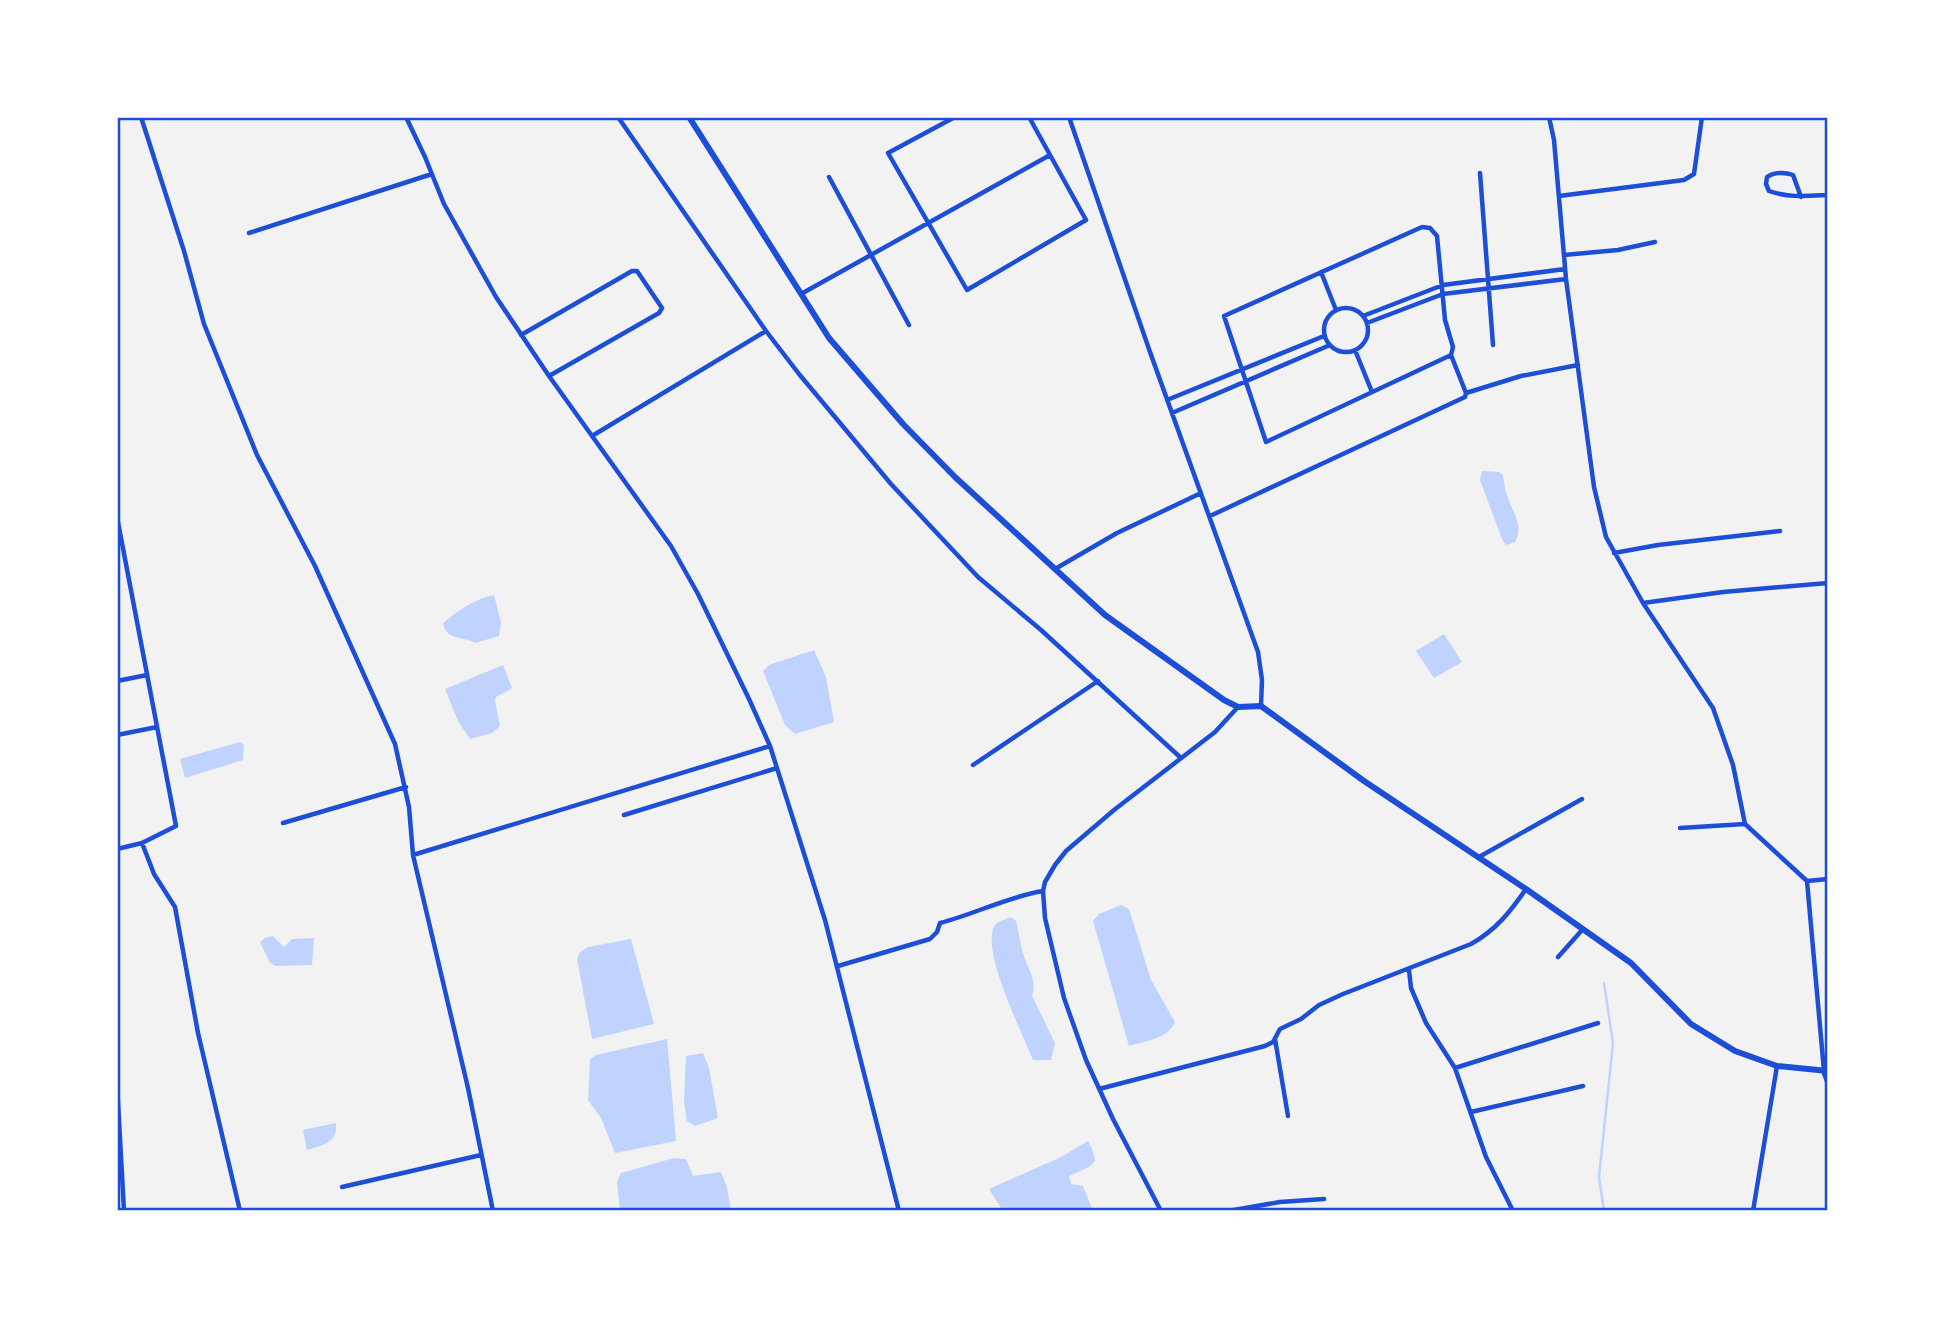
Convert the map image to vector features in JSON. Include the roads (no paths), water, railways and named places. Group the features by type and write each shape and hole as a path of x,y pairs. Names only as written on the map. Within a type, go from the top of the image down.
{"street":[{"path":"141,117 162,177 204,324 257,455 314,566 395,744 406,787 413,855 468,1088 493,1211"},
{"path":"406,117 444,204 496,297 671,546 698,594 770,746 838,966 899,1211"},
{"path":"618,117 766,331 891,484 978,577 1098,681 1181,758"},
{"path":"689,117 829,338 903,424 954,477 1105,615 1215,695 1238,707 1261,706 1337,762 1631,962 1690,1024 1735,1051 1777,1066 1826,1071"},
{"path":"954,117 888,153 967,290 1086,220 1029,117"},
{"path":"1069,117 1258,652 1262,680 1261,706"},
{"path":"1549,117 1566,279 1594,487 1606,537 1643,603 1713,708 1733,765 1745,824 1807,881 1828,1082"},
{"path":"1559,195 1691,177 1702,117"},
{"path":"800,294 1050,155"},
{"path":"1480,173 1493,345"},
{"path":"249,233 432,174"},
{"path":"1801,197 1793,175 1772,174 1767,177 1769,191 1801,197 1828,195"},
{"path":"829,177 909,325"},
{"path":"1451,355 1266,442 1224,316 1422,227 1430,228 1437,236 1445,320 1453,347 1451,355 1466,393"},
{"path":"1564,255 1618,250 1656,242"},
{"path":"1363,316 1443,285 1565,269"},
{"path":"521,335 632,271 637,271 660,305 662,309 659,313 549,376"},
{"path":"1321,272 1336,310"},
{"path":"1367,323 1443,294 1566,279"},
{"path":"1351,309 1363,316 1367,323 1367,336 1361,346 1343,352 1330,345 1324,335 1326,321 1336,310 1351,309"},
{"path":"592,436 766,331"},
{"path":"1167,400 1324,335"},
{"path":"1172,413 1330,345"},
{"path":"1355,350 1372,392"},
{"path":"1209,516 1465,397 1466,393 1521,376 1578,365"},
{"path":"1055,569 1117,533 1201,493"},
{"path":"117,517 176,827 142,843 117,849"},
{"path":"1614,553 1670,543 1780,531"},
{"path":"1643,603 1723,592 1828,583"},
{"path":"117,681 147,675"},
{"path":"973,765 1098,681"},
{"path":"1161,1211 1099,1089 1064,998 1045,918 1043,891 1045,881 1066,851 1215,732 1238,707"},
{"path":"117,735 157,727"},
{"path":"413,855 770,746"},
{"path":"624,815 777,768"},
{"path":"283,822 406,787"},
{"path":"1479,857 1582,799"},
{"path":"1680,828 1745,824"},
{"path":"142,843 155,874 175,907 198,1033 240,1211"},
{"path":"1807,881 1828,879"},
{"path":"1099,1089 1265,1046 1275,1038 1280,1029 1301,1019 1319,1005 1471,944 1490,933 1510,913 1526,889"},
{"path":"838,966 930,939 940,923 985,910 1004,900 1043,891"},
{"path":"1558,957 1583,929"},
{"path":"1409,970 1411,988 1426,1024 1455,1068 1486,1157 1513,1211"},
{"path":"1455,1068 1598,1023"},
{"path":"1275,1038 1288,1116"},
{"path":"1753,1211 1777,1066"},
{"path":"117,1084 124,1211"},
{"path":"1471,1112 1583,1086"},
{"path":"342,1187 481,1155"},
{"path":"1228,1211 1280,1202 1324,1199"}],"water":[{"path":"1482,471 1499,472 1503,475 1506,493 1518,525 1515,542 1506,545 1502,539 1480,480"},
{"path":"494,595 501,622 499,636 475,643 448,633 443,623 467,606"},
{"path":"1444,634 1462,662 1434,678 1416,651"},
{"path":"814,650 826,677 834,722 795,734 785,725 763,671 769,665"},
{"path":"503,665 512,688 496,697 500,726 492,733 470,739 458,721 445,689"},
{"path":"240,742 244,745 243,760 185,778 180,759"},
{"path":"1121,905 1129,909 1151,980 1175,1022 1162,1036 1129,1046 1093,921 1099,914"},
{"path":"1011,917 1016,921 1033,980 1032,996 1055,1043 1051,1060 1033,1060 999,975 992,942 993,929 998,922"},
{"path":"273,936 284,947 292,939 314,938 312,965 276,966 270,963 260,942"},
{"path":"631,939 654,1024 592,1039 577,959 580,952 588,947"},
{"path":"667,1039 676,1141 615,1153 601,1118 588,1100 590,1060 596,1055"},
{"path":"703,1053 709,1068 718,1118 695,1126 687,1121 684,1102 686,1056"},
{"path":"336,1123 332,1139 324,1145 307,1150 303,1130"},
{"path":"1088,1141 1095,1161 1089,1167 1069,1176 1071,1184 1083,1186 1093,1211 1003,1211 989,1189 1061,1157"},
{"path":"674,1158 686,1159 693,1176 721,1172 731,1211 620,1211 617,1182 621,1173"}],"waterway":[{"path":"1604,983 1613,1043 1599,1177 1604,1211"}]}
